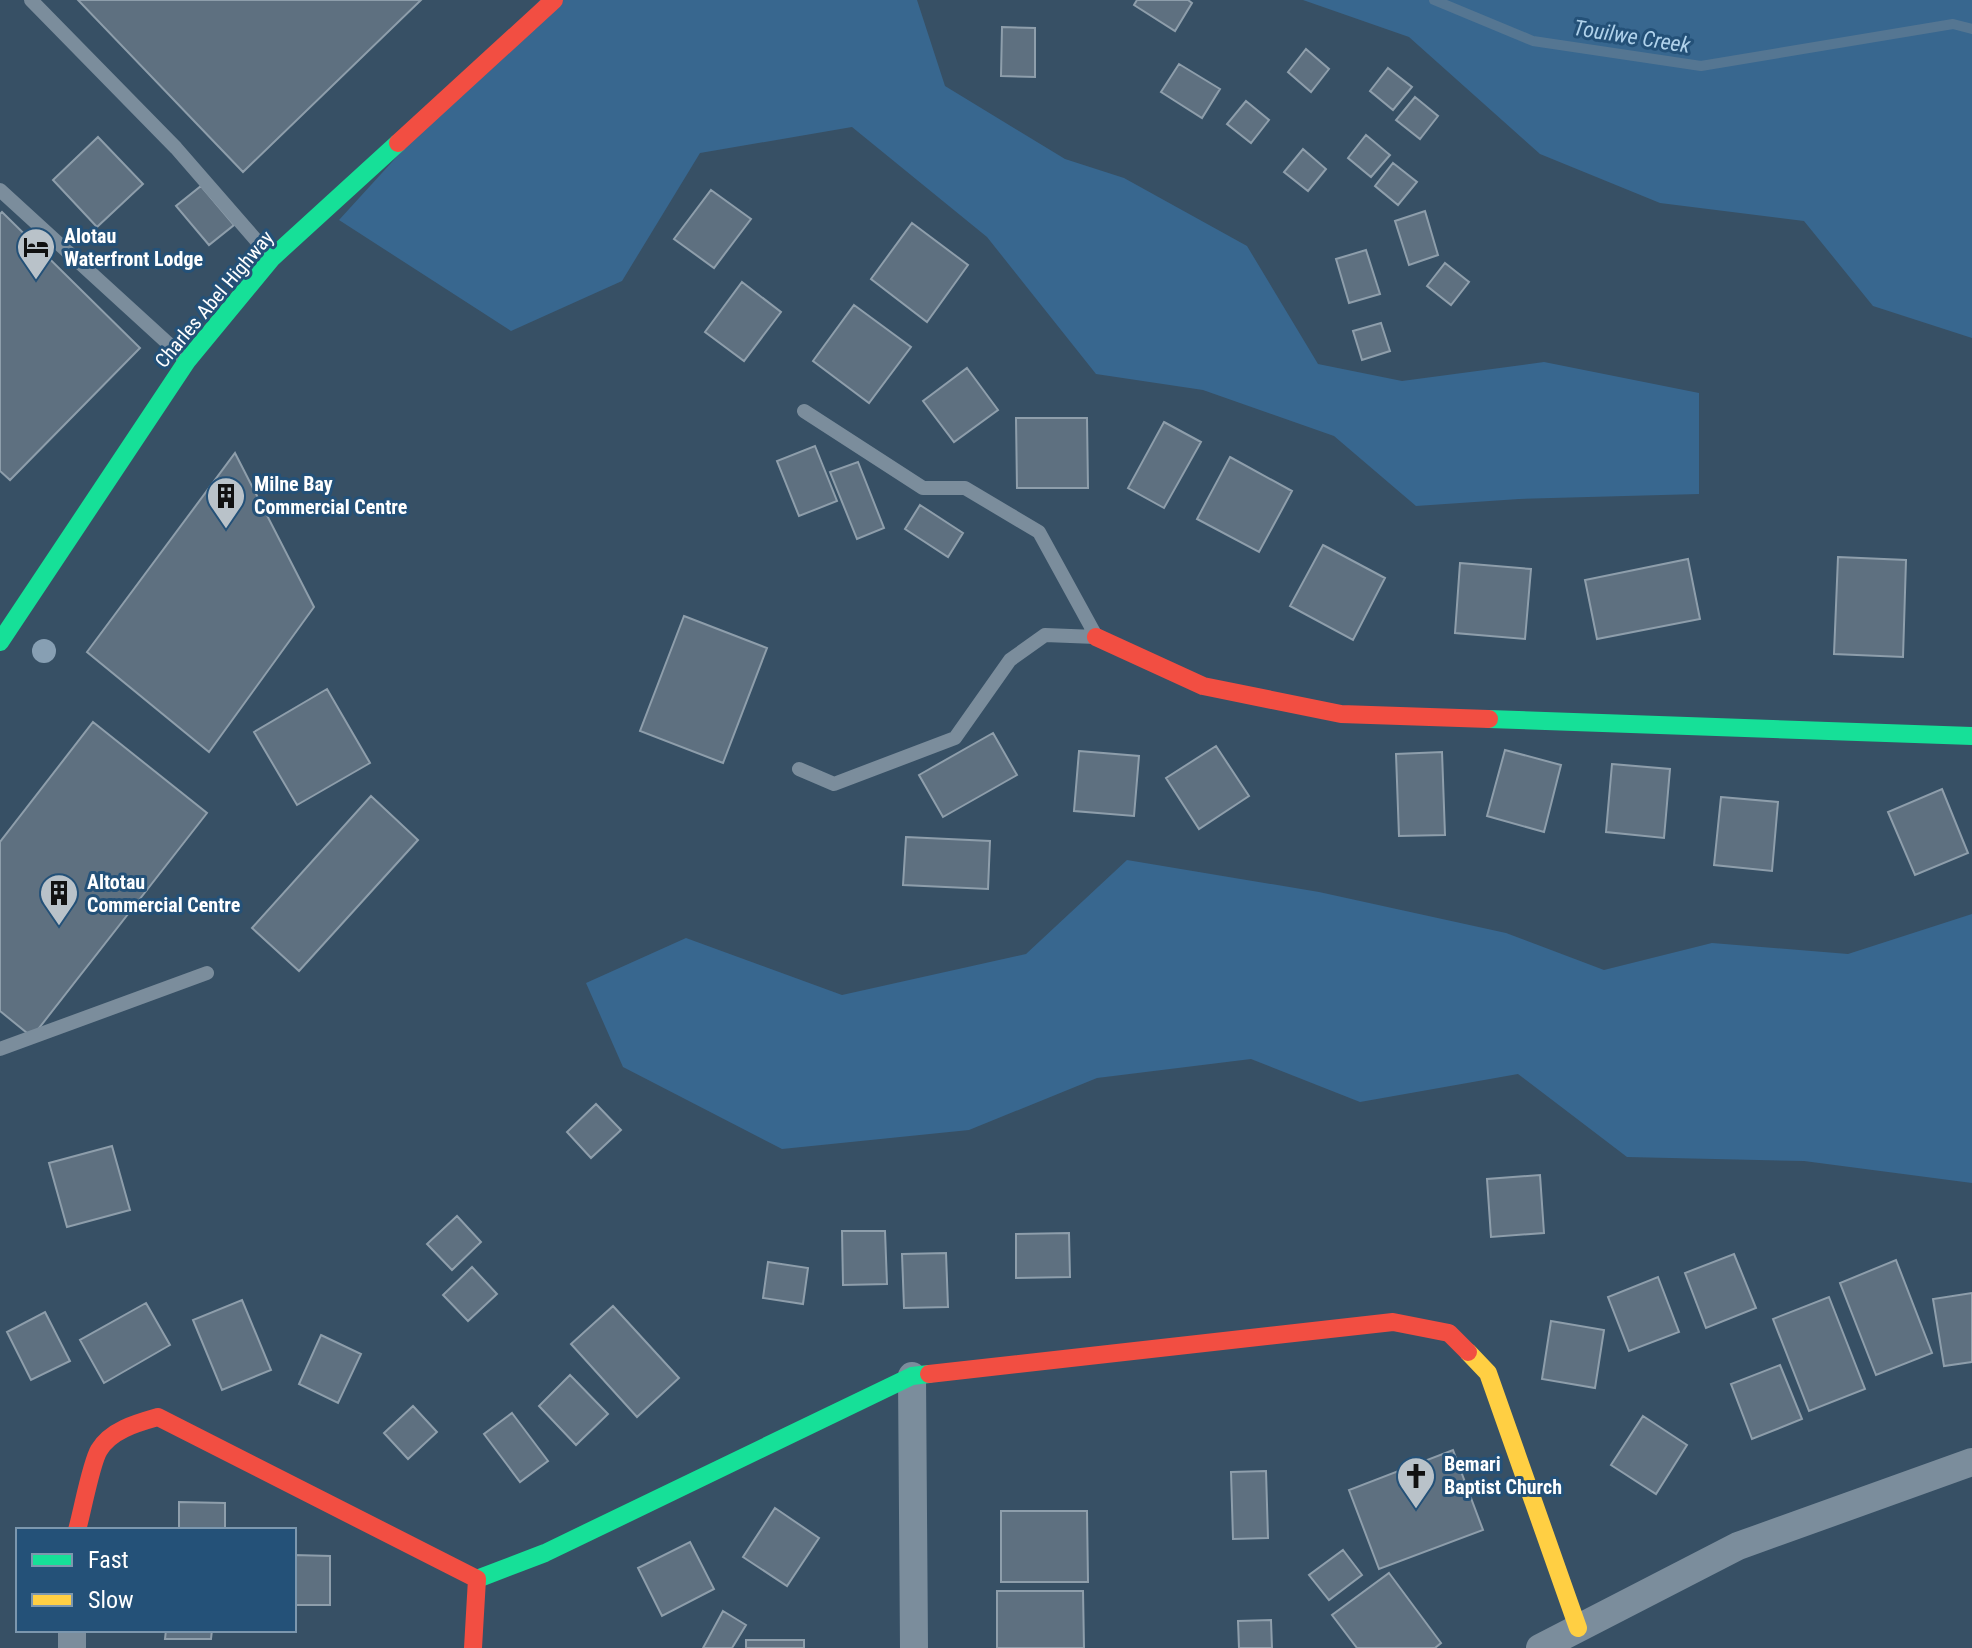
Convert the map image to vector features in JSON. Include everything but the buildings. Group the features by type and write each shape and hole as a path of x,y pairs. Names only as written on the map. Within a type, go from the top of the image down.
{"street":[{"name":"Charles Abel Highway","path":"0,642 187,361 272,258 554,0"},
{"path":"1096,637 1203,686 1341,714 1972,736"},
{"path":"78,1528 98,1451 115,1434 135,1423 158,1417 477,1579 545,1553 912,1376 1393,1322 1449,1333 1488,1373 1578,1628"},
{"path":"912,1376 914,1648"},
{"path":"1540,1648 1738,1546 1972,1462"},
{"path":"473,1648 477,1579"}],"lane":[{"path":"31,0 176,148 272,258"},
{"path":"0,190 187,361"},
{"path":"804,411 923,488 965,488 1039,532 1096,637"},
{"path":"799,769 834,784 955,738 1010,660 1045,635 1096,637"},
{"path":"0,1049 207,973"}],"shaded area":[{"path":"540,0 917,0 945,86 1065,159 1124,178 1247,246 1318,364 1402,381 1544,362 1699,393 1699,494 1519,499 1416,506 1334,436 1203,390 1096,374 987,237 852,127 700,153 622,281 511,331 339,220"},
{"path":"1303,0 1972,0 1972,338 1873,306 1804,221 1660,203 1540,154 1409,37"},
{"path":"1127,860 1319,892 1506,933 1604,970 1712,943 1848,954 1972,914 1972,1183 1804,1161 1627,1157 1518,1074 1360,1102 1251,1059 1097,1078 969,1130 782,1149 623,1067 586,983 686,938 842,995 1026,954"}],"waterway":[{"name":"Touilwe Creek","path":"1434,0 1533,41 1701,66 1953,24 1972,29"}],"traffic: fast":[{"path":"0,642 187,361 272,258 398,143"},
{"path":"1489,719 1972,736"},
{"path":"477,1579 545,1553 912,1376 929,1374"}],"traffic: slow":[{"path":"1468,1352 1488,1373 1578,1628"}],"traffic: jam":[{"path":"398,143 554,0"},
{"path":"1096,637 1203,686 1341,714 1489,719"},
{"path":"929,1374 1393,1322 1449,1333 1468,1352"},
{"path":"77,1528 96,1456 104,1443 117,1432 158,1417 477,1579 473,1648"}],"place":[{"name":"Alotau Waterfront Lodge","path":"36,281"},
{"name":"Milne Bay Commercial Centre","path":"226,530"},
{"name":"Altotau Commercial Centre","path":"59,927"},
{"name":"Bemari Baptist Church","path":"1416,1510"}]}
